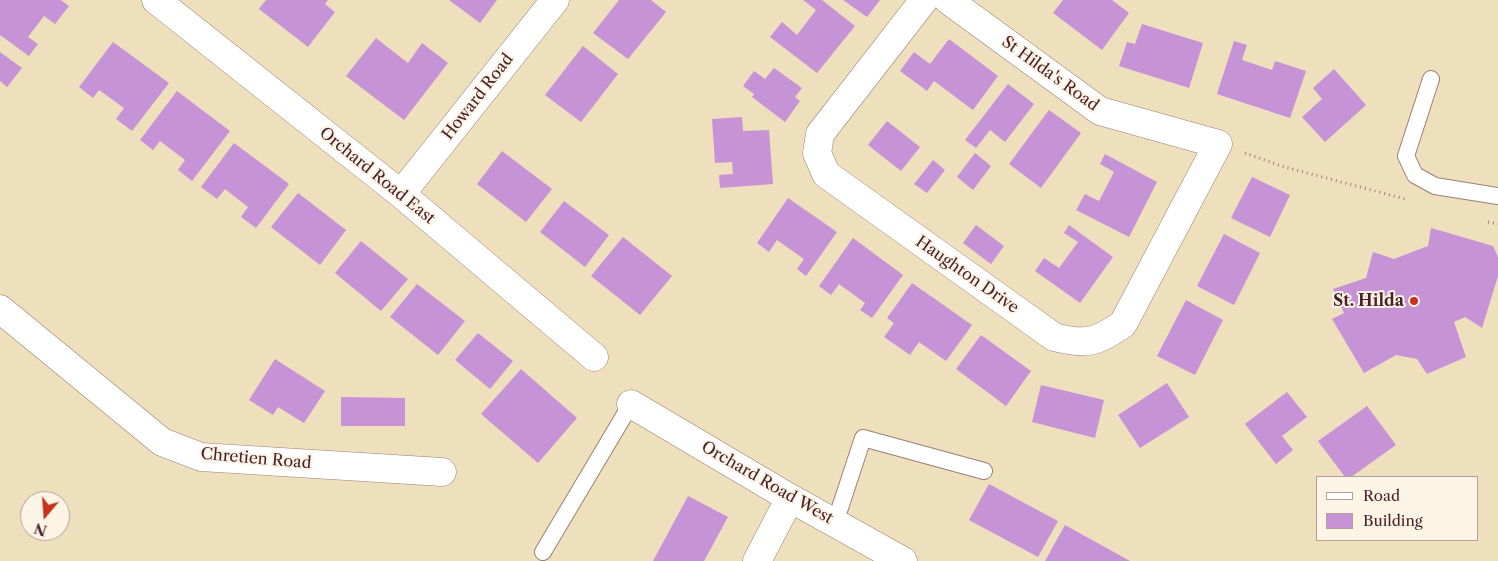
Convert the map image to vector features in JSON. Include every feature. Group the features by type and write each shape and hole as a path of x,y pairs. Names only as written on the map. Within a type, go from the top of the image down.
{"street":[{"name":"Orchard Road East","path":"156,0 401,194 594,357"},
{"name":"Howard Road","path":"401,194 555,0"},
{"name":"Haughton Drive","path":"924,0 820,134 817,153 826,174 1054,337 1076,343 1102,339 1123,324 1218,144"},
{"name":"St Hilda's Road","path":"948,0 1100,111 1218,144"},
{"name":"Chretien Road","path":"0,309 162,442 201,457 442,472"},
{"name":"Orchard Road West","path":"632,404 790,498 903,561"},
{"path":"757,561 790,498"}],"lane":[{"path":"1431,79 1406,156 1415,175 1435,186 1498,196"},
{"path":"544,552 632,404"},
{"path":"835,523 864,438 984,472"}],"path":[{"path":"1218,144 1281,166 1413,201"},
{"path":"1479,219 1498,224"}],"building":[{"path":"0,0 61,0 69,6 55,24 44,16 28,37 38,44 29,56 0,35"},
{"path":"266,0 328,0 325,4 335,12 308,47 259,9"},
{"path":"449,0 497,0 480,23"},
{"path":"619,0 651,0 666,12 628,59 593,33"},
{"path":"803,0 822,0 855,26 817,73 770,37 782,22 797,35 816,10"},
{"path":"843,0 880,0 867,17"},
{"path":"1063,0 1112,0 1129,13 1102,50 1053,13"},
{"path":"1142,24 1203,43 1189,88 1119,66 1127,42 1135,44"},
{"path":"376,38 408,63 422,43 448,63 404,120 346,76"},
{"path":"949,39 998,76 973,110 934,81 927,91 900,71 914,52 930,64"},
{"path":"1234,41 1247,45 1242,60 1272,70 1275,61 1306,71 1290,118 1217,94"},
{"path":"113,42 169,83 132,131 116,119 124,108 99,90 93,98 79,87"},
{"path":"583,46 618,74 581,122 545,95"},
{"path":"0,52 22,68 7,87 0,81"},
{"path":"774,68 802,88 795,97 800,101 785,122 752,97 754,94 743,86 754,71 765,79"},
{"path":"1334,69 1366,105 1325,142 1302,117 1322,99 1313,88"},
{"path":"1008,84 1034,104 1005,142 990,130 976,148 965,140"},
{"path":"177,91 230,131 192,181 178,170 185,160 160,141 153,150 140,140"},
{"path":"1049,110 1081,133 1041,188 1009,164"},
{"path":"742,117 743,131 769,130 773,184 720,188 719,175 733,174 732,162 715,163 712,119"},
{"path":"887,121 920,147 901,171 868,145"},
{"path":"234,143 289,184 256,228 241,217 248,207 225,189 217,199 201,187"},
{"path":"502,151 552,189 526,222 477,184"},
{"path":"975,153 991,166 973,190 957,177"},
{"path":"1105,154 1157,182 1129,237 1076,210 1085,194 1099,201 1114,172 1100,164"},
{"path":"933,160 945,170 927,193 914,184"},
{"path":"1252,177 1290,195 1270,237 1231,218"},
{"path":"298,193 346,230 320,265 271,227"},
{"path":"788,198 837,232 806,276 797,269 804,259 777,240 769,252 757,243"},
{"path":"564,201 609,235 585,267 540,232"},
{"path":"976,225 1004,246 991,264 963,243"},
{"path":"1069,225 1113,257 1080,303 1035,271 1044,258 1059,268 1078,242 1064,233"},
{"name":"St. Hilda","path":"1431,228 1493,246 1498,257 1498,276 1482,328 1465,317 1454,322 1466,357 1427,374 1417,359 1396,355 1364,373 1332,319 1344,313 1333,289 1366,278 1373,252 1394,259 1428,246"},
{"path":"1224,234 1260,253 1234,305 1197,286"},
{"path":"623,237 672,276 640,315 591,276"},
{"path":"853,238 903,275 872,318 860,310 865,303 839,284 831,295 819,286"},
{"path":"361,241 408,279 381,311 335,273"},
{"path":"912,283 972,325 946,361 919,342 910,355 884,337 894,323 887,318"},
{"path":"417,284 465,321 438,355 390,317"},
{"path":"1186,300 1223,320 1195,375 1157,356"},
{"path":"478,333 513,361 490,389 455,360"},
{"path":"981,335 1031,371 1006,406 956,369"},
{"path":"275,359 325,391 304,423 278,407 273,415 249,400"},
{"path":"521,369 577,418 538,463 481,414"},
{"path":"1167,383 1189,417 1140,448 1118,415"},
{"path":"1041,385 1104,400 1095,438 1032,422"},
{"path":"1287,392 1307,417 1282,436 1293,450 1276,464 1245,424"},
{"path":"341,397 405,398 405,426 341,426"},
{"path":"1367,406 1396,445 1352,476 1344,476 1318,441"},
{"path":"989,484 1058,521 1038,557 969,520"},
{"path":"688,496 728,517 704,561 653,561"},
{"path":"1065,525 1130,561 1045,561"}],"place":[{"name":"St. Hilda","path":"1414,301"}]}
